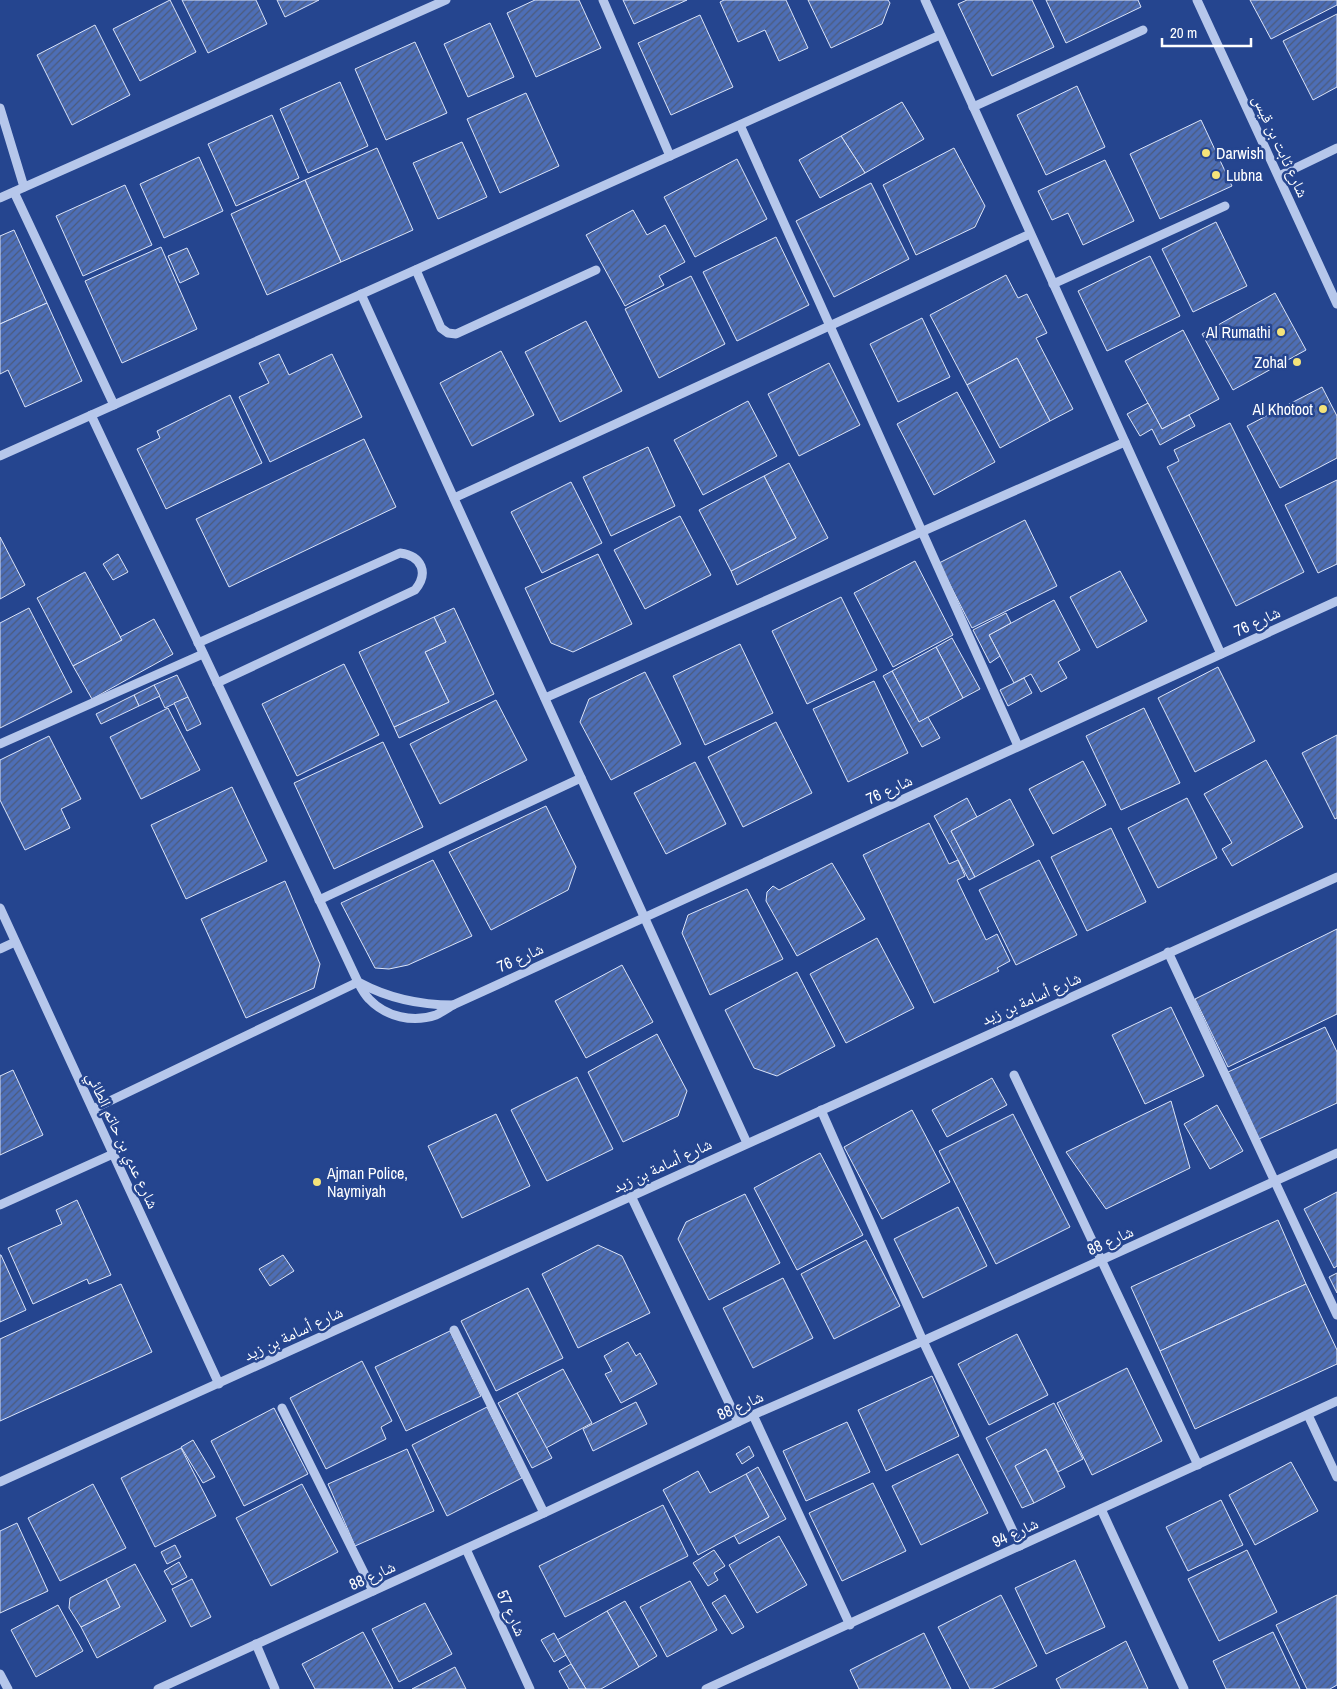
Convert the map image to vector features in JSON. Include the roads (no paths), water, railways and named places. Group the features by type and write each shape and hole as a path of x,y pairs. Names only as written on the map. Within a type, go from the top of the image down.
{"street":[{"path":"0,198 446,0"},
{"path":"603,0 670,156"},
{"path":"925,0 1221,654"},
{"name":"شارع ثابت بن قيس","path":"1197,0 1337,304"},
{"path":"973,107 1143,30"},
{"path":"0,456 940,35"},
{"path":"0,108 24,187"},
{"path":"740,125 1018,746"},
{"path":"1278,176 1337,148"},
{"path":"14,192 114,405"},
{"path":"1053,284 1225,206"},
{"path":"454,498 1030,234"},
{"path":"416,270 441,328 448,333 456,334 464,332 596,270"},
{"path":"361,294 747,1143"},
{"path":"91,416 358,982 93,1109"},
{"path":"545,698 1125,442"},
{"path":"198,644 400,553 410,554 422,567 423,575 415,590 217,683"},
{"name":"شارع 76","path":"358,982 368,998 383,1010 400,1017 419,1019 437,1014 453,1005 1337,601"},
{"path":"0,744 203,654"},
{"path":"319,900 581,778"},
{"name":"شارع أسامة بن زيد","path":"0,1482 1337,877"},
{"name":"شارع عدي بن حاتم الطائي","path":"0,908 219,1384"},
{"path":"0,949 15,942"},
{"path":"1168,952 1337,1314"},
{"name":"شارع 76","path":"358,982 404,1001 420,1004 453,1005"},
{"path":"1014,1074 1198,1465"},
{"path":"821,1110 923,1341 1020,1546"},
{"name":"شارع 88","path":"158,1689 544,1514 753,1415 923,1341 1337,1153"},
{"path":"0,1205 113,1154"},
{"path":"631,1196 738,1422"},
{"path":"454,1330 544,1514"},
{"name":"شارع 94","path":"706,1689 1337,1402"},
{"path":"282,1408 373,1591"},
{"path":"753,1415 850,1624"},
{"path":"1308,1415 1337,1477"},
{"path":"1101,1509 1184,1689"},
{"name":"شارع 57","path":"466,1549 530,1689"},
{"path":"256,1644 275,1689"},
{"path":"0,1674 8,1689"}],"place":[{"name":"Darwish","path":"1206,153"},
{"name":"Lubna","path":"1216,175"},
{"name":"Al Rumathi","path":"1281,332"},
{"name":"Zohal","path":"1297,362"},
{"name":"Al Khotoot","path":"1323,409"},
{"name":"Ajman Police, Naymiyah","path":"317,1182"}]}
